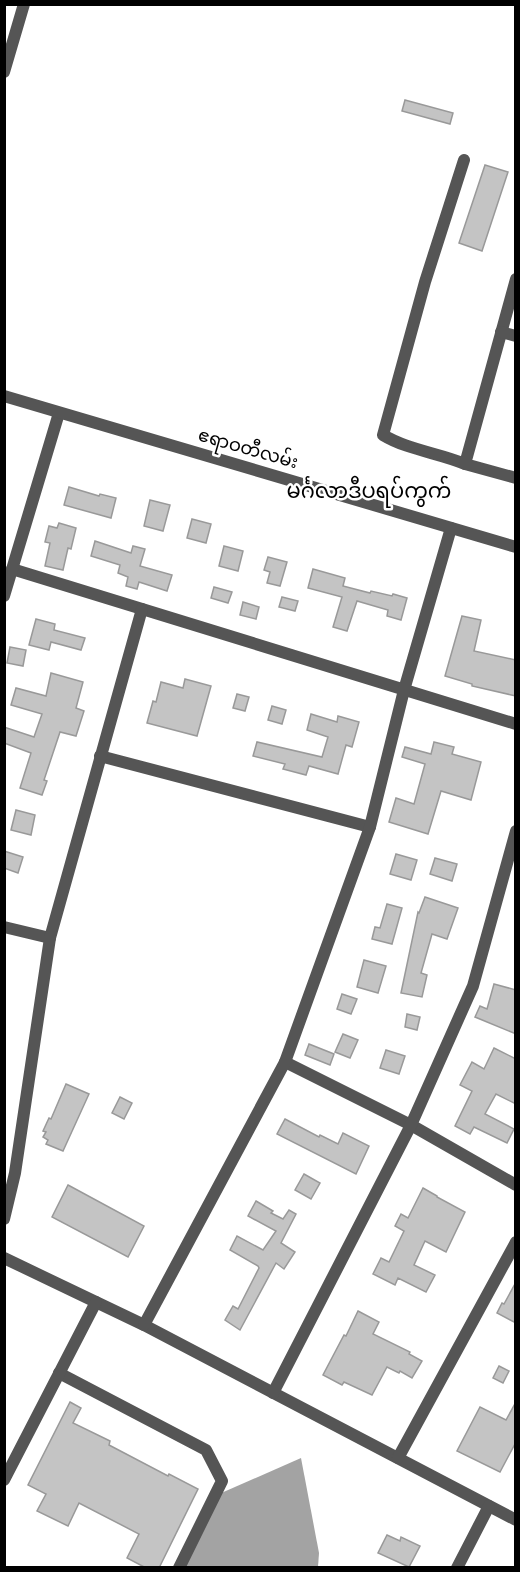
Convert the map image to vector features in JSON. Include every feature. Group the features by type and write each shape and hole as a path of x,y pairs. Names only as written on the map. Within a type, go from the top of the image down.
{"street":[{"path":"4,72 24,4"},
{"path":"464,160 425,282 383,435 396,442 516,478"},
{"path":"465,464 516,279"},
{"path":"501,332 516,336"},
{"name":"ဧရာဝတီလမ်း","path":"4,396 516,547"},
{"path":"4,596 59,412"},
{"path":"144,1325 285,1062 370,827 404,690 452,528"},
{"path":"12,569 516,724"},
{"path":"4,1219 15,1173 50,938 142,609"},
{"path":"100,756 370,827"},
{"path":"273,1393 411,1125 473,986 516,831"},
{"path":"4,927 50,938"},
{"path":"285,1062 411,1125 516,1185"},
{"path":"398,1458 516,1242"},
{"path":"4,1258 144,1325 516,1520"},
{"path":"4,1480 96,1302"},
{"path":"59,1373 206,1450 222,1481 179,1568"},
{"path":"457,1568 489,1506"}],"shaded area":[{"path":"301,1458 319,1553 318,1567 181,1568 219,1494"}],"building":[{"path":"405,100 453,113 450,124 402,111"},
{"path":"485,165 508,172 482,251 459,243"},
{"path":"69,487 99,496 100,494 116,498 111,518 64,505"},
{"path":"150,500 170,505 163,531 144,526"},
{"path":"192,519 211,524 206,543 187,538"},
{"path":"59,523 76,528 63,570 45,566 50,543 45,542 49,526 57,528"},
{"path":"95,541 131,553 133,546 145,549 140,566 172,575 167,591 139,582 137,589 126,586 128,577 118,573 120,565 91,556"},
{"path":"224,546 243,551 238,571 219,566"},
{"path":"268,557 287,562 280,586 267,583 270,572 264,570"},
{"path":"313,569 345,578 343,586 370,593 371,591 407,598 401,620 387,616 388,610 357,601 347,631 333,627 342,597 308,588"},
{"path":"214,587 232,592 228,603 211,598"},
{"path":"282,597 298,601 295,611 279,607"},
{"path":"243,602 259,607 256,619 240,615"},
{"path":"462,616 481,620 474,651 516,660 516,696 472,686 472,684 445,676"},
{"path":"36,619 55,624 54,630 85,638 81,650 51,642 49,650 29,645"},
{"path":"10,647 26,650 23,666 7,663"},
{"path":"51,673 83,682 76,708 84,711 76,736 60,732 44,780 47,781 42,795 20,788 31,753 4,743 4,727 34,737 42,714 11,705 16,688 46,696"},
{"path":"185,679 211,686 197,736 147,723 161,682 183,688"},
{"path":"237,694 249,697 245,711 233,708"},
{"path":"272,706 286,710 282,724 268,720"},
{"path":"311,714 337,722 338,716 359,722 352,747 346,745 338,774 309,766 306,775 283,769 285,764 253,756 257,742 322,757 328,737 307,730"},
{"path":"434,742 454,747 452,754 481,762 471,800 441,791 428,834 389,822 396,798 414,804 425,764 402,757 405,747 431,754"},
{"path":"16,810 35,815 31,835 11,830"},
{"path":"4,851 23,857 18,873 4,868"},
{"path":"396,854 417,860 411,880 390,874"},
{"path":"435,858 457,864 452,881 430,874"},
{"path":"425,897 458,908 447,939 432,934 421,973 427,975 422,997 401,993 418,912"},
{"path":"387,904 402,908 392,944 372,939 375,927 380,928"},
{"path":"364,960 386,966 378,993 357,987"},
{"path":"494,984 516,990 516,1034 475,1017 480,1006 487,1009"},
{"path":"342,994 357,999 351,1014 337,1009"},
{"path":"407,1014 420,1017 417,1030 405,1027"},
{"path":"343,1034 358,1040 350,1058 335,1052"},
{"path":"309,1044 334,1054 330,1065 305,1055"},
{"path":"494,1048 516,1059 516,1104 496,1094 485,1114 514,1129 507,1143 474,1127 470,1134 455,1126 472,1091 460,1085 472,1062 484,1069"},
{"path":"386,1050 405,1056 399,1074 380,1068"},
{"path":"66,1084 89,1094 63,1151 46,1144 48,1140 43,1137 46,1132 43,1131 49,1118 51,1119"},
{"path":"120,1097 132,1103 124,1119 112,1113"},
{"path":"285,1119 338,1144 343,1133 369,1146 356,1174 277,1134"},
{"path":"304,1174 320,1183 311,1199 295,1190"},
{"path":"68,1185 144,1226 128,1257 52,1217"},
{"path":"423,1188 465,1212 446,1252 425,1241 414,1265 435,1275 426,1292 398,1278 395,1285 373,1274 381,1258 389,1262 404,1231 395,1226 401,1214 408,1218"},
{"path":"256,1201 283,1219 289,1210 296,1214 281,1243 295,1252 284,1269 276,1263 240,1330 225,1320 233,1306 238,1309 259,1268 230,1250 237,1236 263,1250 276,1231 248,1216"},
{"path":"516,1282 516,1323 497,1313"},
{"path":"358,1311 379,1322 373,1334 410,1352 409,1354 422,1361 412,1378 387,1367 372,1395 344,1382 342,1385 323,1375"},
{"path":"499,1366 509,1371 503,1383 493,1378"},
{"path":"70,1402 81,1408 73,1423 110,1441 109,1445 198,1489 159,1568 146,1568 127,1558 139,1534 79,1503 68,1526 37,1511 46,1494 28,1485"},
{"path":"516,1402 516,1442 500,1472 457,1451 480,1407 506,1420"},
{"path":"387,1535 400,1541 401,1537 420,1546 409,1567 378,1553"}],"district":[{"name":"မင်္ဂလာဒီပရပ်ကွက်","path":"369,491"}]}
